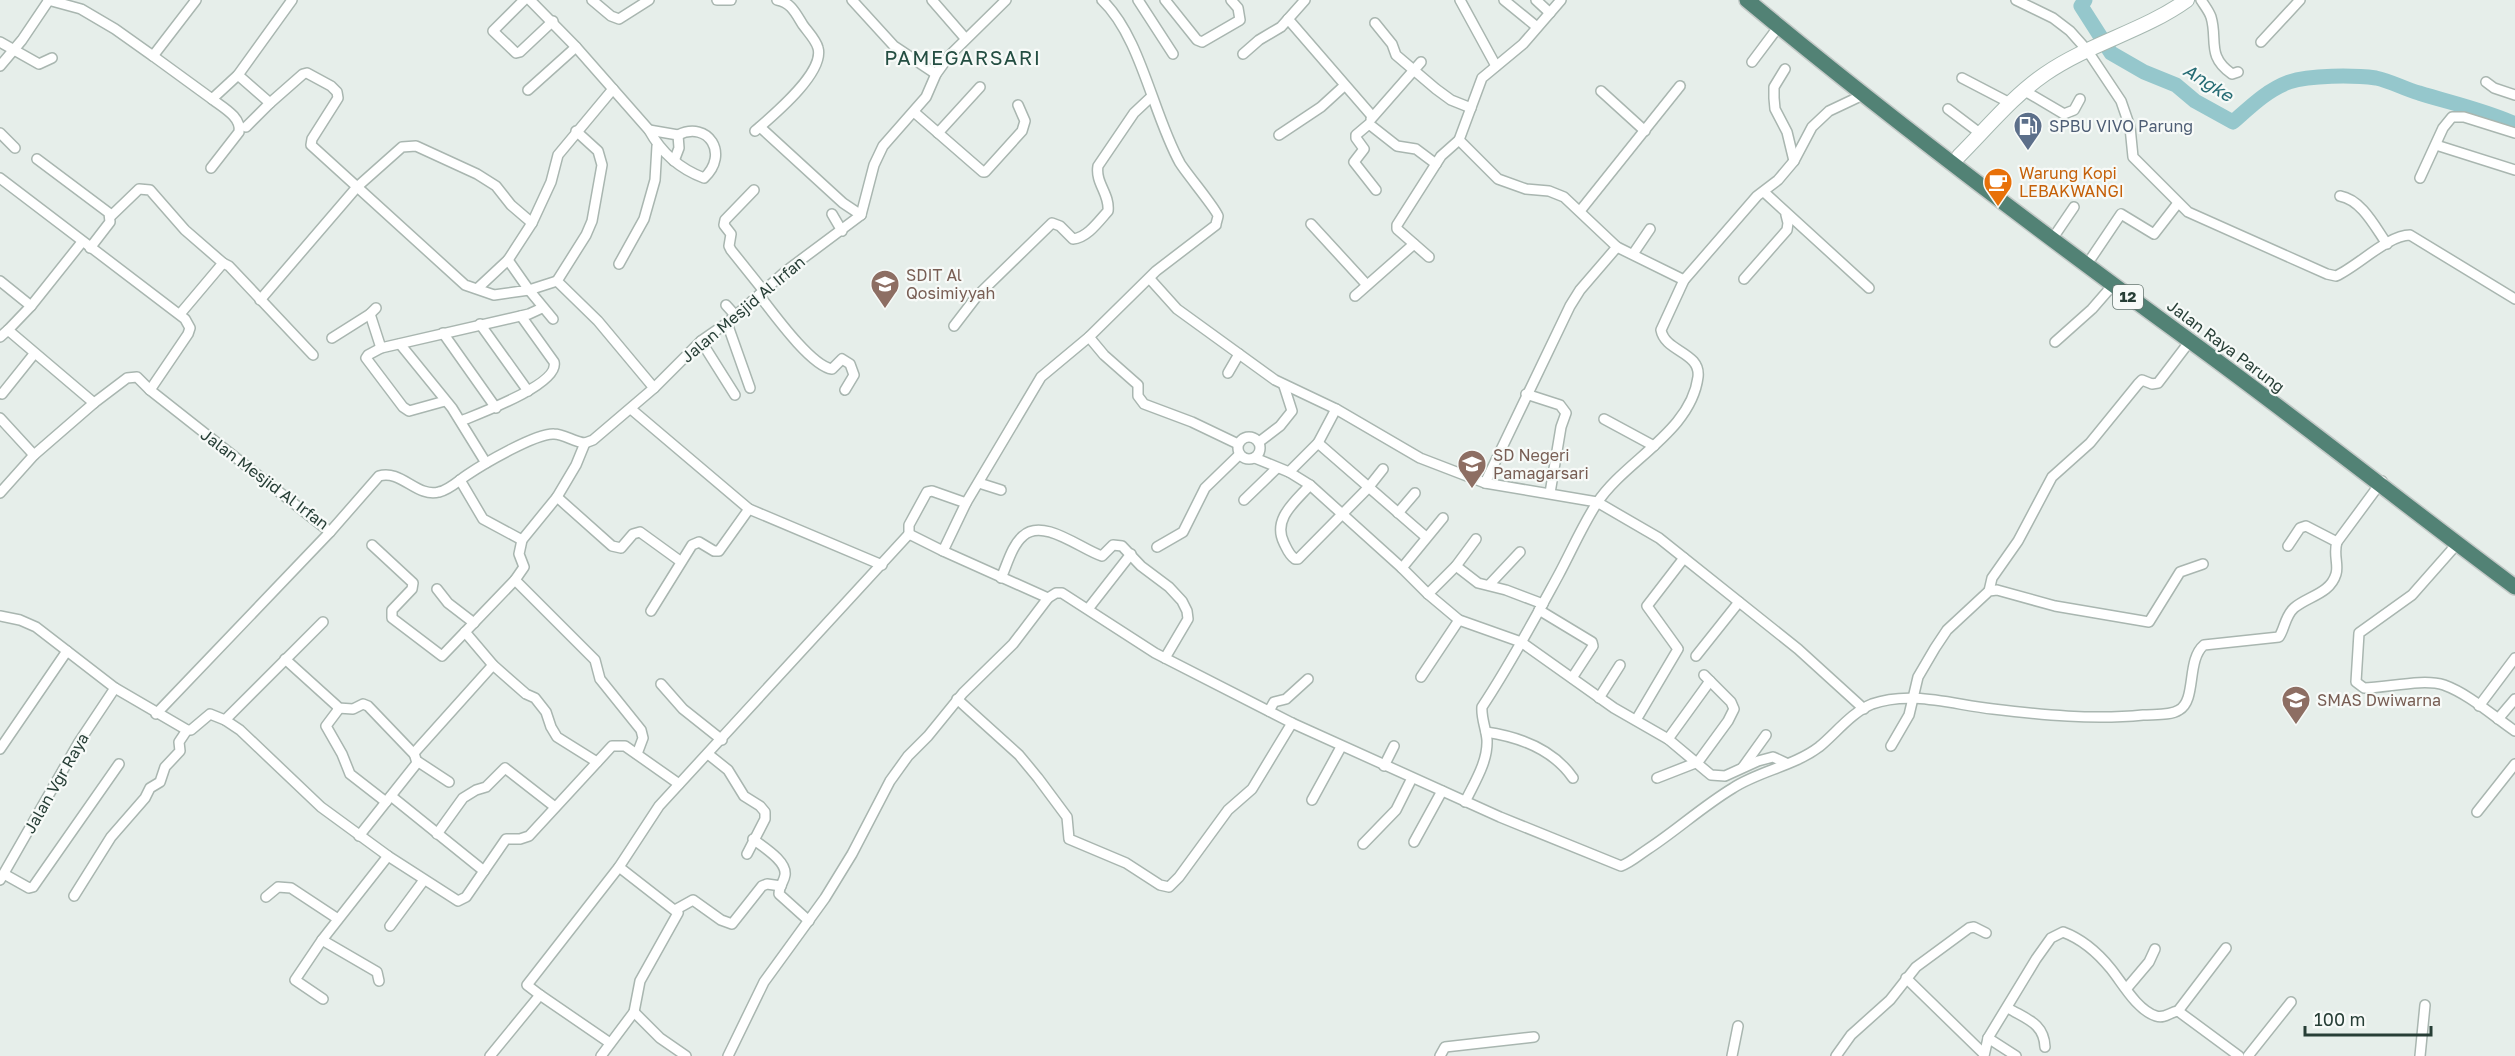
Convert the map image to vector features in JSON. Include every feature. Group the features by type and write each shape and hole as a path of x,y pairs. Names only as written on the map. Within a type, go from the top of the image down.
{"highway":[{"name":"Jalan Raya Parung","path":"1747,0 2092,257 2515,587"},
{"name":"Jalan Raya Parung","path":"1761,0 1865,94 2112,286 2515,580"}],"main road":[{"path":"1959,156 2010,103 2045,74 2088,49 2144,24 2187,0"}],"street":[{"path":"0,66 14,50 48,0 81,9 115,29 237,119 240,125 239,132 211,168"},
{"path":"153,56 196,0"},
{"path":"212,99 238,75 292,0"},
{"path":"524,0 493,31 516,53 520,52 553,21"},
{"path":"530,0 553,21 650,130 657,146 674,161 704,178 716,162 717,152 704,134 687,132 678,135 650,130"},
{"path":"592,0 611,16 619,19 649,0"},
{"path":"717,0 731,0"},
{"path":"777,0 790,5 819,51 818,59 793,98 757,129 843,203 861,215 877,156 930,92 936,74 965,38 995,4 1006,0"},
{"path":"852,0 894,46 936,74"},
{"path":"932,0 965,38"},
{"path":"944,550 966,503 1021,407 1041,377 1089,337 1179,251 1216,225 1218,217 1215,210 1180,163 1151,98 1124,28 1102,0"},
{"path":"1138,0 1173,54"},
{"path":"1165,0 1197,40 1202,42 1240,20 1238,8 1231,0"},
{"path":"1243,54 1269,33 1281,27 1305,0"},
{"path":"1460,0 1496,66"},
{"path":"1504,0 1538,27"},
{"path":"1536,0 1550,13"},
{"path":"1429,257 1397,229 1397,225 1441,156 1459,140 1482,78 1523,44 1561,0"},
{"path":"2016,0 2053,18 2088,49 2121,100 2130,127 2133,157 2188,212 2225,230 2336,276 2387,244 2405,235 2410,235 2515,299"},
{"path":"2201,0 2211,17 2213,49 2225,69 2232,74 2238,72"},
{"path":"2261,42 2300,0"},
{"path":"1288,19 1370,120 1397,146 1416,149 1436,164"},
{"path":"1375,23 1392,44 1396,55 1417,66 1451,100 1471,108"},
{"path":"1752,62 1779,26"},
{"path":"0,42 39,64 52,58"},
{"path":"528,90 576,47"},
{"path":"1376,190 1354,162 1364,149 1356,135 1417,66"},
{"path":"1785,69 1774,87 1773,98 1775,110 1787,132 1794,160"},
{"path":"246,127 303,74 311,74 331,86 337,92 338,98 312,139 311,145 459,280 494,295 529,290 557,281 586,235 592,221 602,165 598,151 576,131"},
{"path":"238,75 270,103"},
{"path":"1962,78 2010,103"},
{"path":"2486,82 2494,88 2515,95"},
{"path":"1279,135 1321,107 1344,86"},
{"path":"1581,211 1680,86"},
{"path":"938,133 980,87"},
{"path":"478,288 508,260 532,223 551,182 558,155 613,89"},
{"path":"1601,91 1645,131"},
{"path":"2025,91 2064,114 2074,110 2080,99"},
{"path":"1465,802 1485,759 1486,732 1481,714 1482,707 1541,607 1597,502 1675,425 1691,396 1698,376 1696,366 1691,358 1671,347 1662,338 1661,330 1684,280 1757,196 1778,180 1794,160 1812,127 1821,117 1865,94"},
{"path":"954,326 977,296 1052,223 1060,226 1077,240 1108,211 1109,202 1096,176 1098,166 1134,113 1151,98"},
{"path":"914,112 981,171 986,172 1022,131 1025,122 1018,105"},
{"path":"1947,109 1982,134"},
{"path":"2420,178 2447,122 2456,115 2515,133"},
{"path":"0,133 15,148"},
{"path":"674,161 679,148 678,135"},
{"path":"1459,140 1498,179 1526,189 1550,191 1564,197 1617,247 1684,280"},
{"path":"2436,145 2515,170"},
{"path":"260,300 357,187 402,147 416,146 444,157 496,186 511,205 532,223"},
{"path":"619,264 644,219 655,180 657,146"},
{"path":"37,159 111,216"},
{"path":"0,179 81,242 180,314 188,323 188,334 150,390"},
{"path":"90,248 110,222 111,216 139,189 150,190 185,230 229,266 313,355"},
{"path":"754,190 725,220 724,225 731,234 729,246 785,329 820,364 832,369 842,359 850,364 854,375 844,390"},
{"path":"1764,192 1869,288"},
{"path":"2340,196 2347,197 2360,207 2387,244"},
{"path":"2092,257 2121,214 2154,234 2178,203"},
{"path":"2057,232 2074,207"},
{"path":"1744,279 1787,230 1788,223 1785,213"},
{"path":"832,214 842,231"},
{"name":"Jalan Mesjid Al Irfan","path":"0,493 34,455 94,403 132,376 137,377 150,390 330,532 380,476 394,475 424,492 434,494 443,492 486,463 544,435 556,433 585,443 593,440 654,388 701,341 727,323 786,271 861,215"},
{"path":"1311,224 1367,285"},
{"path":"1633,254 1650,229"},
{"path":"0,337 31,306 81,242"},
{"path":"1355,296 1414,244"},
{"path":"1485,483 1570,306 1580,290 1617,247"},
{"path":"508,260 542,308 553,319"},
{"path":"180,314 223,263"},
{"path":"1150,279 1178,309 1284,386 1336,409 1420,458 1485,483 1597,502 1659,538 1831,677 1864,709"},
{"path":"0,281 31,306"},
{"path":"557,281 598,321 654,388"},
{"path":"2055,342 2092,309 2112,286"},
{"path":"726,305 735,315"},
{"path":"445,401 409,411 403,407 366,358 381,348 520,316 542,308"},
{"path":"332,338 373,311 381,348"},
{"path":"461,421 496,408 528,391 549,376 556,365 520,316"},
{"path":"727,323 750,388"},
{"path":"480,324 528,391"},
{"path":"8,330 94,403"},
{"path":"443,333 496,408"},
{"path":"1089,337 1104,355 1138,385 1138,396 1144,404 1192,422 1239,449 1250,460 1255,458 1276,469 1288,472 1310,485 1459,620 1521,642 1599,698 1668,739 1698,762 1704,770 1718,776 1725,776 1758,761 1773,757 1786,763"},
{"path":"701,341 735,396"},
{"path":"1891,746 1910,715 1918,677 1947,630 1989,591 1992,578 2018,541 2052,477 2090,443 2142,380 2152,384 2158,382 2190,341"},
{"path":"400,344 461,421 486,463"},
{"path":"2,394 34,354"},
{"path":"1228,373 1239,354"},
{"path":"1258,442 1280,426 1292,411 1284,386"},
{"path":"1526,394 1560,405 1566,413 1561,428 1550,493"},
{"path":"631,409 749,509 882,565"},
{"path":"1288,472 1318,443 1336,409"},
{"path":"0,418 34,455"},
{"path":"1604,419 1654,446"},
{"path":"1157,547 1183,532 1205,488 1248,437 1258,442 1260,449 1255,458"},
{"path":"372,545 413,583 412,589 392,610 392,618 442,656 515,580 524,567 519,554 522,540 557,497 576,465 585,443"},
{"path":"1318,443 1426,537"},
{"path":"1244,500 1276,469"},
{"path":"1310,485 1281,520 1279,529 1281,538 1291,556 1298,559 1368,488 1383,469"},
{"path":"460,480 483,519 522,540"},
{"path":"728,1056 764,982 809,921 852,854 891,781 908,756 957,699 1012,644 1048,598 1056,593 1062,593 1165,658 1341,747 1465,802 1621,866 1666,837 1732,788 1817,748 1864,709 1881,702 1914,697 1960,705 2048,715 2128,717 2177,712 2184,707 2198,650 2204,645 2279,637 2287,617 2295,608 2326,590 2338,572 2334,552 2337,542 2380,482"},
{"path":"979,483 1001,490"},
{"path":"610,1043 527,985 619,867 659,806 909,534 909,525 927,492 932,490 966,503"},
{"path":"1398,513 1415,493"},
{"path":"557,497 612,546 621,548 633,534 640,532 680,561"},
{"path":"651,611 680,561 695,543 699,542 714,551 719,551 749,509"},
{"path":"1402,568 1443,518"},
{"path":"2288,546 2300,528 2306,526 2337,542"},
{"path":"1000,578 1022,536 1041,530 1052,532 1102,556 1116,544 1169,587 1182,601 1187,611 1188,619 1165,658"},
{"path":"156,714 330,532"},
{"path":"909,534 1000,578 1048,598"},
{"path":"1428,594 1456,566 1476,539"},
{"path":"2457,544 2412,595 2359,633 2356,682 2364,688 2442,684 2515,731"},
{"path":"1489,585 1520,552"},
{"path":"1088,609 1131,554"},
{"path":"1636,720 1678,649 1647,606 1684,558"},
{"path":"1989,591 1997,590 2055,606 2149,622 2180,572 2203,564"},
{"path":"1456,566 1478,583 1489,585 1541,607 1592,642 1593,646 1572,678"},
{"path":"515,580 563,631 595,660 600,679 641,730 644,738 637,754"},
{"path":"437,589 448,603 474,623"},
{"path":"1696,656 1739,602"},
{"path":"0,616 28,622 115,688 187,730 191,730 210,714 225,720 240,730 316,803 387,856 458,901 466,897 506,839 520,840 529,836 612,746 617,744 625,746 679,784"},
{"path":"1421,677 1459,620"},
{"path":"225,720 323,622"},
{"path":"465,633 493,665 526,694 535,698 546,712 550,727 557,737 597,762"},
{"path":"0,749 67,651"},
{"path":"2479,706 2515,658"},
{"path":"285,659 338,708 353,709 363,704 368,706 416,758 449,783"},
{"path":"359,836 416,758 493,665"},
{"path":"1599,698 1620,665"},
{"path":"1657,778 1698,762 1728,721 1734,709 1731,702 1707,678 1668,739"},
{"path":"1269,711 1274,702 1286,699 1308,679"},
{"path":"661,684 683,709 722,740"},
{"name":"Jalan Vgr Raya","path":"2,877 79,742 115,688"},
{"path":"957,699 1019,755 1038,778 1067,817 1069,839 1126,863 1160,885 1169,887 1179,877 1228,810 1252,789 1292,723"},
{"path":"2498,719 2515,699"},
{"path":"338,708 326,726 350,774 437,834 484,870"},
{"path":"74,896 113,835 145,798 150,788 160,782 165,766 180,752 179,742 187,730"},
{"path":"1486,732 1527,742 1565,766 1573,778"},
{"path":"1742,769 1766,735"},
{"path":"1384,766 1394,746"},
{"path":"1312,800 1341,747"},
{"path":"708,754 728,770 744,796 765,812 765,819 747,854"},
{"path":"2,877 29,888 33,887 119,764"},
{"path":"2477,812 2515,764"},
{"path":"437,834 464,798 486,787 505,768 555,807"},
{"path":"1363,844 1396,810 1412,778"},
{"path":"1414,842 1442,791"},
{"path":"753,839 783,864 785,876 778,891 780,896 809,921"},
{"path":"323,999 295,980 322,940 387,856"},
{"path":"601,1056 634,1012 640,981 678,913 619,867"},
{"path":"390,926 424,880"},
{"path":"675,910 693,900 721,920 732,924 762,886 767,884 781,886"},
{"path":"266,897 278,887 291,888 338,920"},
{"path":"1836,1056 1851,1035 1898,991 1906,978 1924,960 1969,927 1986,933"},
{"path":"1906,978 1983,1055 1988,1038 2051,938 2063,932 2089,946 2109,966 2142,1008 2157,1017 2164,1017 2178,1011 2226,948"},
{"path":"322,940 377,972 379,981"},
{"path":"2127,988 2149,962 2156,949"},
{"path":"490,1056 540,995"},
{"path":"2248,1056 2290,1002"},
{"path":"2420,1056 2425,1005"},
{"path":"2008,1008 2039,1027 2044,1036 2044,1047"},
{"path":"2178,1011 2239,1056"},
{"path":"634,1012 660,1038 686,1056"},
{"path":"1732,1056 1738,1026"},
{"path":"1440,1056 1445,1047 1534,1037"},
{"path":"1988,1038 2016,1056"}],"waterway":[{"name":"Angke","path":"2085,0 2081,6 2111,53 2144,72 2176,85 2195,101 2233,122 2266,94 2281,85 2308,78 2344,76 2382,79 2515,124"}],"place":[{"name":"SPBU VIVO Parung","path":"2028,152"},
{"name":"Warung Kopi LEBAKWANGI","path":"1998,208"},
{"name":"SDIT Al Qosimiyyah","path":"885,310"},
{"name":"SD Negeri Pamagarsari","path":"1472,490"},
{"name":"SMAS Dwiwarna","path":"2296,726"}],"district":[{"name":"PAMEGARSARI","path":"963,58"}]}
